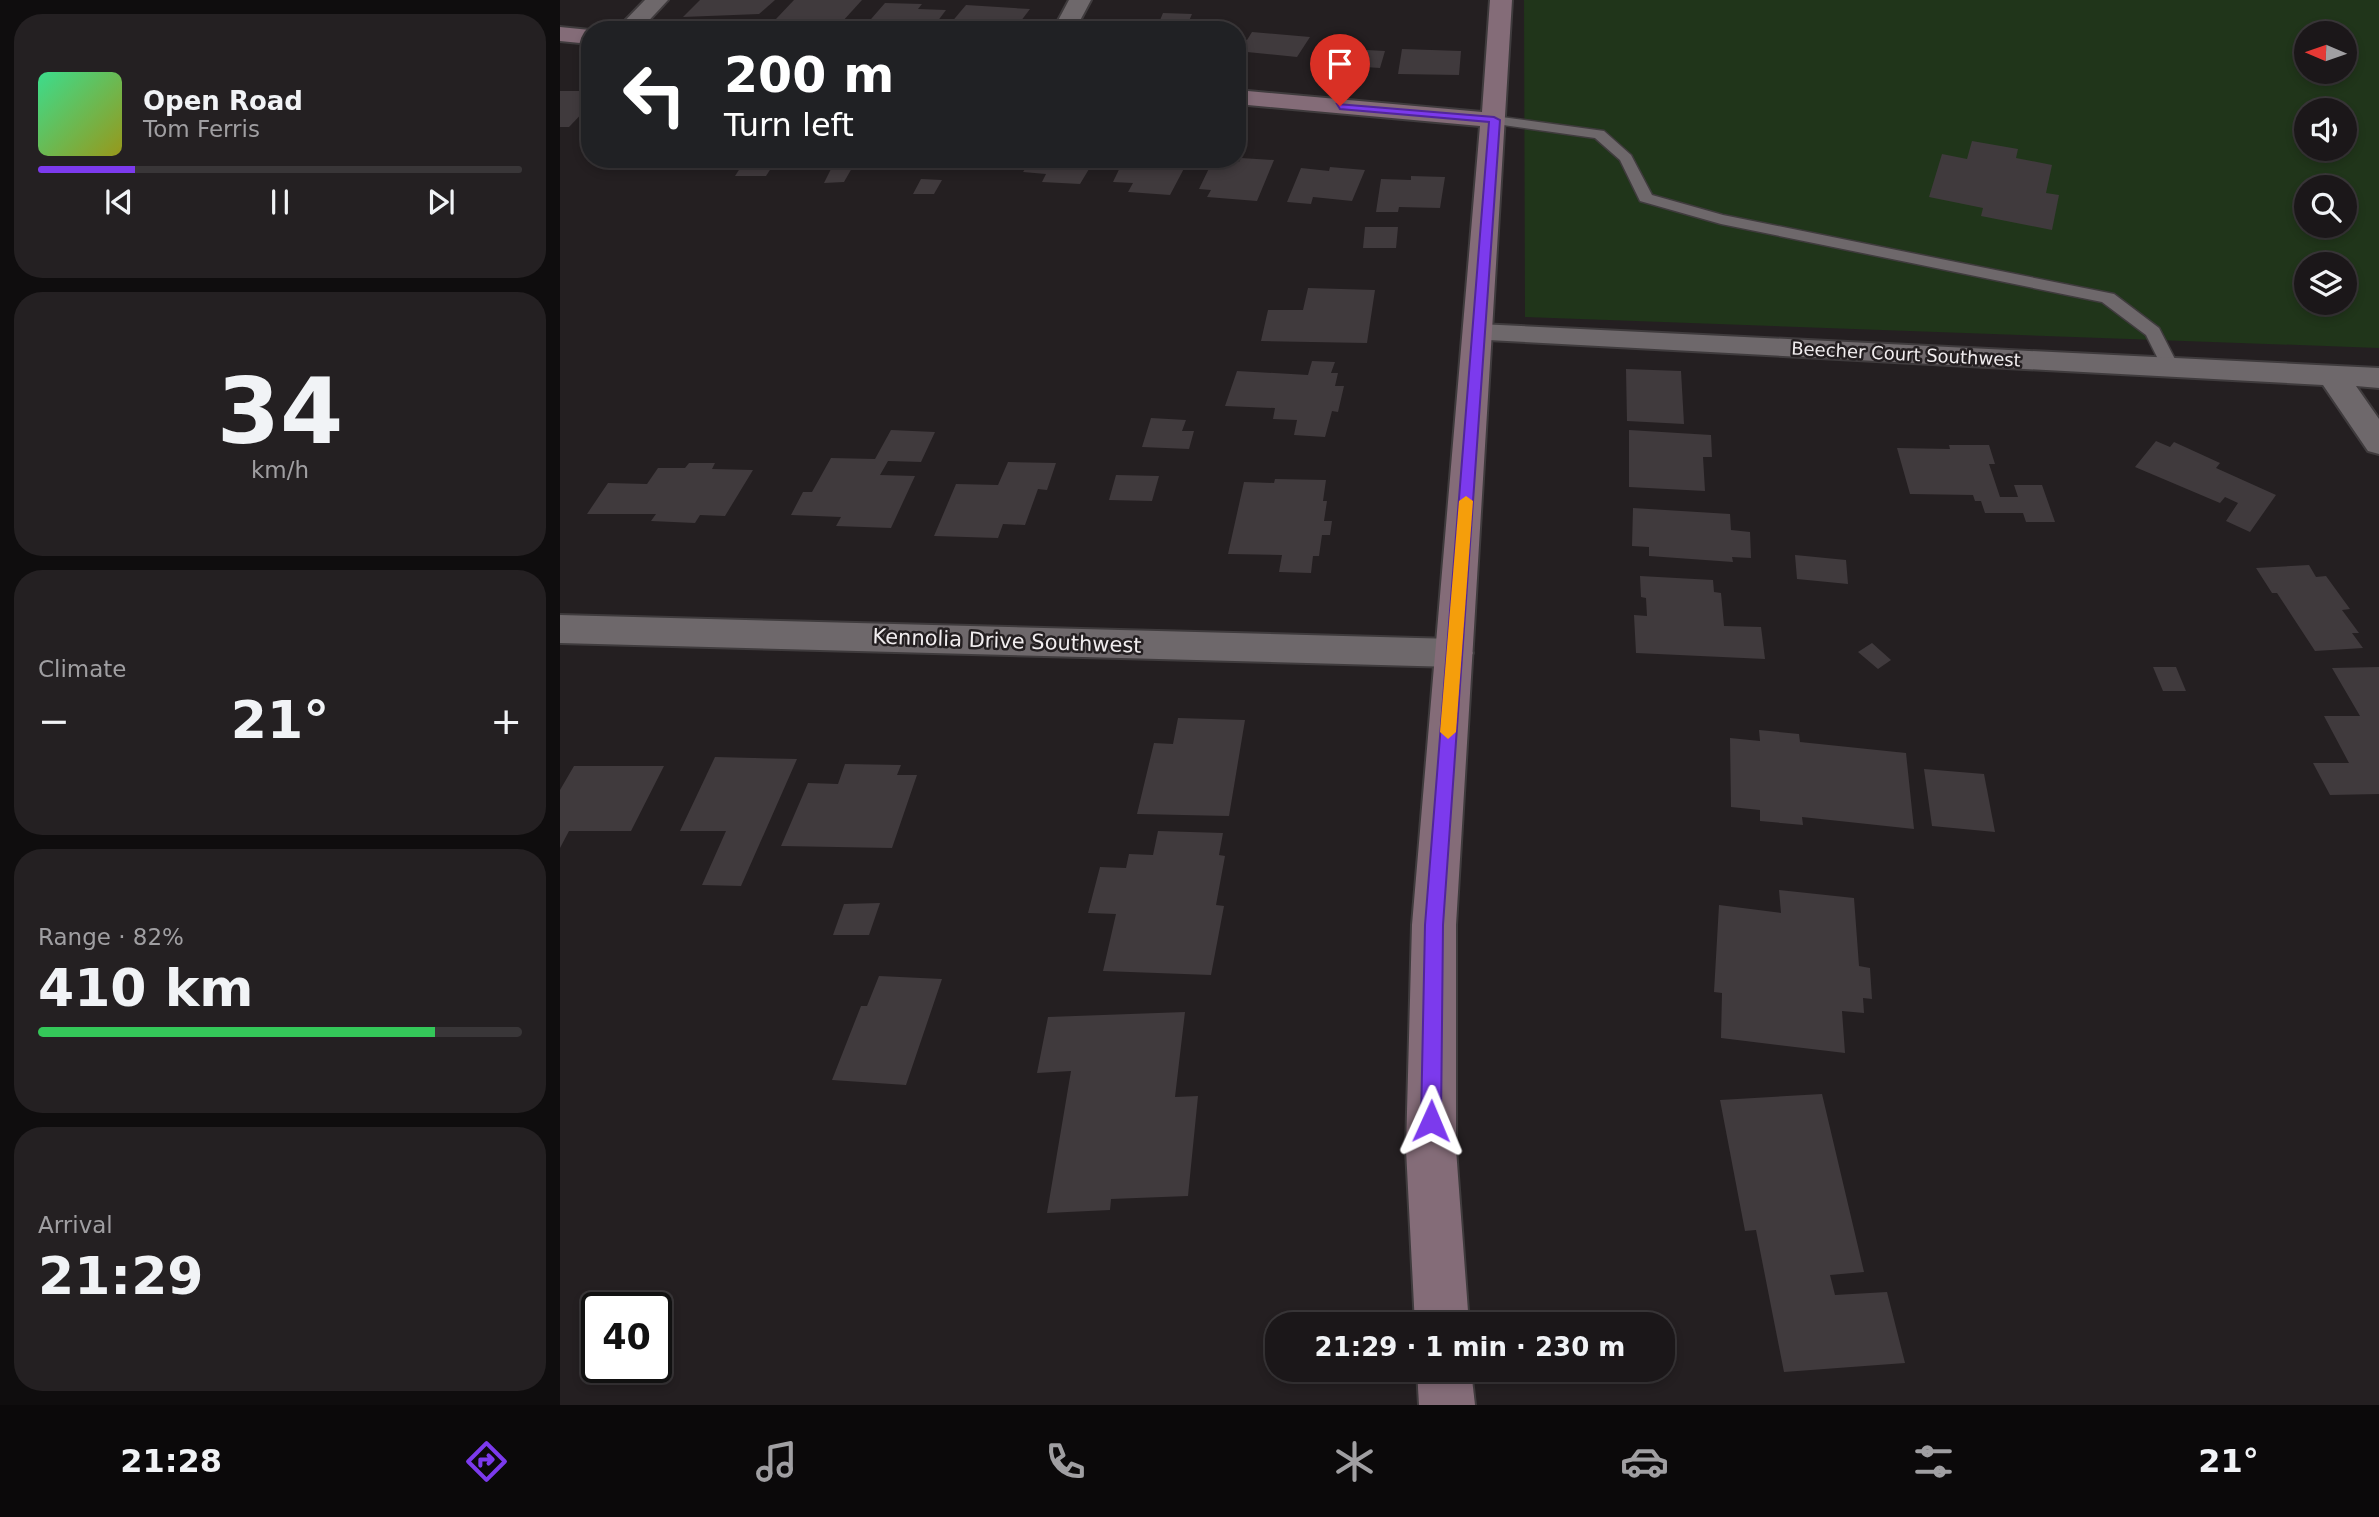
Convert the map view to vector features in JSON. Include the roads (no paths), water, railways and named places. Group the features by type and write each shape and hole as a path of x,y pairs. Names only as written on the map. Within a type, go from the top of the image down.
{"street":[{"path":"636,21 657,0"},
{"path":"1069,21 1080,0"},
{"path":"1441,1312 1431,1149 1434,925 1479,333 1501,0"},
{"path":"560,34 581,36"},
{"path":"1246,97 1494,120"},
{"name":"Beecher Court Southwest","path":"1479,333 2379,378"},
{"path":"2332,375 2379,443"},
{"name":"Kennolia Drive Southwest","path":"560,629 1454,653"},
{"path":"1445,1382 1447,1405"}],"lane":[{"path":"1494,120 1599,134 1626,158 1646,198 1721,219 2108,298 2153,332 2169,367"}]}
